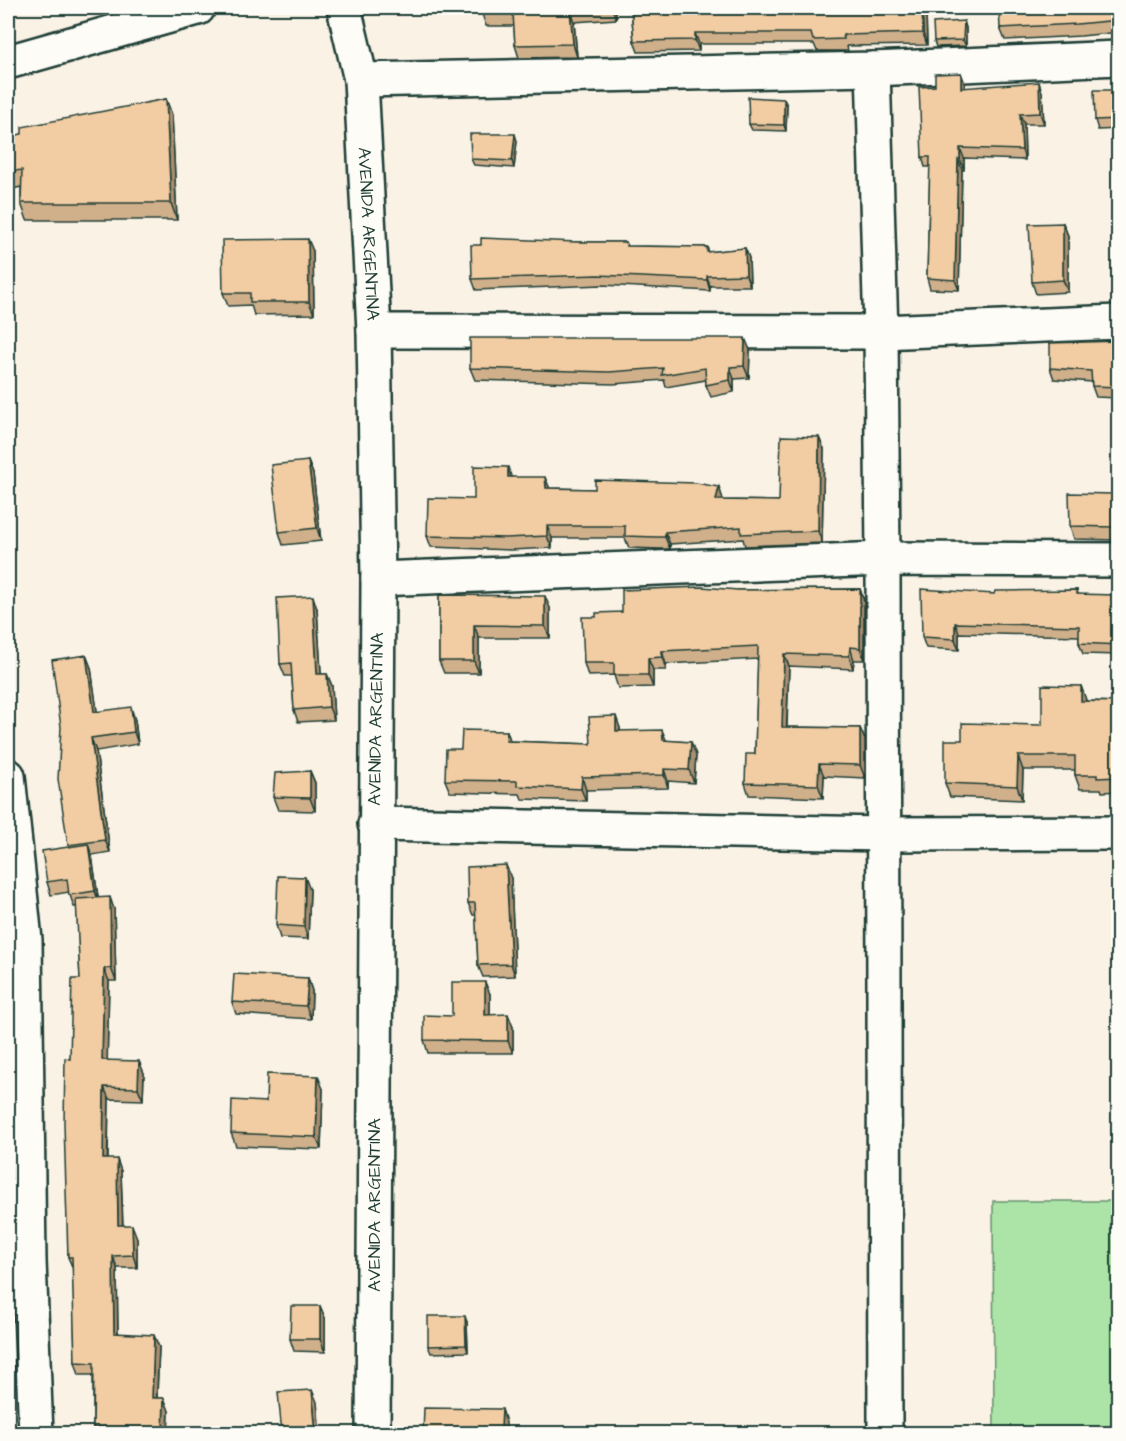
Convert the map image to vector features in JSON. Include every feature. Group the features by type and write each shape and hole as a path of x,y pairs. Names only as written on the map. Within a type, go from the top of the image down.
{"street":[{"path":"8,62 198,8"},
{"name":"AVENIDA ARGENTINA","path":"344,8 362,80 374,331 378,579 373,1434"},
{"path":"362,80 873,69 1119,58"},
{"path":"873,69 881,332 883,559 885,1434"},
{"path":"374,331 881,332 1119,322"},
{"path":"378,579 883,559 1119,560"},
{"path":"8,776 25,939 17,1085 18,1262 36,1434"},
{"path":"375,824 883,834 1119,833"}],"green space":[{"path":"993,1201 1118,1201 1118,1433 994,1433"}],"building":[{"path":"482,8 597,8 570,10 573,44 515,45 513,13 482,14"},
{"path":"631,8 692,8 692,12 717,8 922,8 923,33 843,35 844,39 813,40 811,33 695,33 695,40 634,41"},
{"path":"999,8 1119,8 1119,20 1000,28"},
{"path":"964,21 963,40 934,41 933,23"},
{"path":"961,73 961,88 1039,82 1040,113 1020,114 1022,150 960,148 955,280 927,278 930,157 922,157 919,87 935,86 935,74"},
{"path":"1094,90 1119,90 1119,119 1095,120"},
{"path":"748,97 784,99 784,125 749,124"},
{"path":"166,99 171,203 21,203 22,170 8,172 8,137 22,134 22,127"},
{"path":"470,134 515,134 512,161 471,159"},
{"path":"1063,223 1063,280 1032,282 1029,224"},
{"path":"481,238 626,242 627,246 707,247 707,252 745,248 746,275 707,276 707,280 598,275 472,279 471,245 481,245"},
{"path":"308,239 309,302 250,302 250,293 223,293 222,240"},
{"path":"470,338 745,338 744,366 730,367 730,380 706,385 705,368 662,375 663,368 609,372 470,368"},
{"path":"1119,341 1119,387 1092,386 1091,371 1050,368 1050,343"},
{"path":"781,436 819,437 818,531 741,534 741,527 665,532 665,537 656,537 625,536 625,526 547,526 547,536 506,538 427,536 428,498 474,499 474,466 508,467 508,477 545,477 546,488 595,489 595,480 696,483 719,487 716,500 779,501"},
{"path":"308,461 317,528 279,532 271,465"},
{"path":"1069,493 1112,494 1113,527 1070,526"},
{"path":"702,587 738,590 860,589 860,648 850,647 849,656 784,654 782,727 860,728 860,765 819,764 818,785 745,783 746,754 755,754 758,646 662,651 662,657 648,658 648,675 614,675 614,663 584,663 582,617 596,617 596,613 622,612 622,590"},
{"path":"921,589 994,594 995,591 1077,590 1077,594 1115,595 1115,601 1119,601 1119,645 1079,643 1079,626 955,623 955,639 922,637"},
{"path":"439,595 545,596 545,626 474,625 474,661 439,661"},
{"path":"313,596 317,674 327,674 329,707 294,710 291,663 280,664 277,598"},
{"path":"86,655 94,712 131,707 134,732 91,738 105,840 68,845 58,779 61,727 52,660"},
{"path":"1042,685 1081,686 1081,701 1119,702 1119,777 1097,778 1097,775 1075,775 1075,756 1018,756 1017,786 945,783 945,740 962,740 962,723 1042,725"},
{"path":"616,716 616,731 662,730 663,740 691,742 689,770 664,769 664,775 582,777 581,789 517,786 517,781 445,780 446,749 461,749 462,730 507,731 506,741 591,744 589,717"},
{"path":"310,771 310,798 273,797 275,773"},
{"path":"88,844 95,891 69,895 67,879 47,882 42,851"},
{"path":"506,865 511,964 478,965 475,903 468,903 467,867"},
{"path":"278,876 305,877 304,927 276,925"},
{"path":"110,897 111,968 104,969 102,1060 139,1061 138,1088 104,1087 103,1159 117,1159 118,1225 132,1225 133,1255 113,1256 114,1333 154,1335 152,1398 164,1398 163,1430 93,1427 94,1363 75,1362 72,1257 68,1257 64,1124 65,1058 70,1059 72,979 80,979 76,899"},
{"path":"234,974 308,978 306,1006 232,1002"},
{"path":"452,982 485,982 485,1015 508,1014 508,1041 424,1040 424,1015 452,1016"},
{"path":"267,1074 318,1076 316,1137 231,1133 232,1100 266,1102"},
{"path":"291,1306 320,1306 320,1339 290,1339"},
{"path":"428,1316 465,1316 466,1345 428,1346"},
{"path":"312,1390 316,1434 282,1434 278,1392"},
{"path":"424,1408 502,1409 501,1428 504,1429 504,1434 423,1434"}]}
